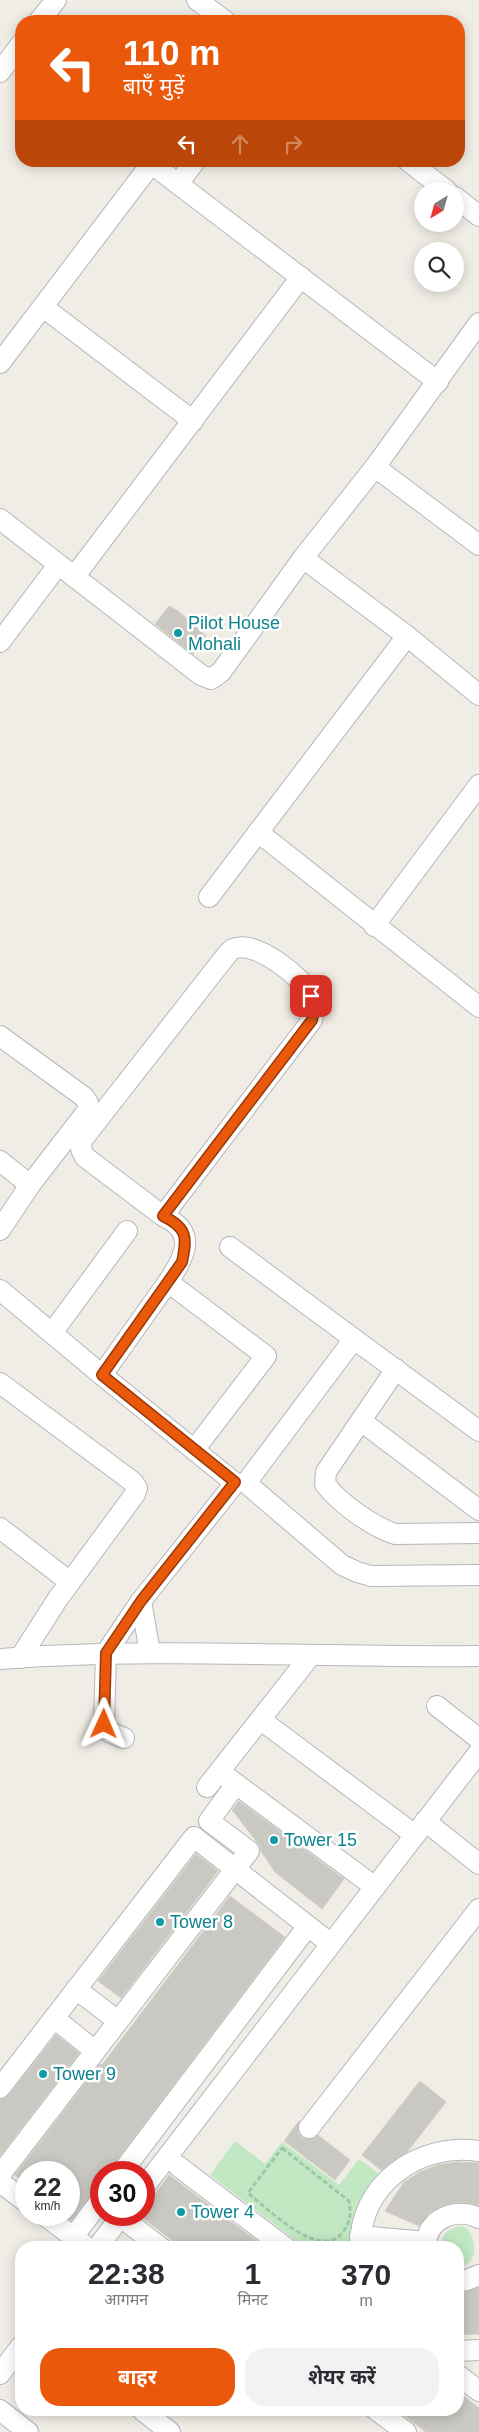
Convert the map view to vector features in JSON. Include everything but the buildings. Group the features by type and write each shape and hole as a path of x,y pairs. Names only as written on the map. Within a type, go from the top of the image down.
{"street":[{"path":"44,15 56,0"},
{"path":"197,0 217,15"},
{"path":"0,363 146,167"},
{"path":"156,167 438,382"},
{"path":"178,184 191,167"},
{"path":"416,167 435,182"},
{"path":"464,204 479,216"},
{"path":"0,642 66,571 193,421 301,277"},
{"path":"43,307 193,421"},
{"path":"0,519 201,676 211,679 221,672 303,558 375,467 438,382 479,323"},
{"path":"375,467 479,545"},
{"path":"303,558 407,636 479,695"},
{"path":"209,896 407,636"},
{"path":"374,926 479,785"},
{"path":"258,832 374,926 479,1007"},
{"path":"102,1375 182,1262 185,1246 183,1231 176,1222 163,1216 85,1158 82,1140 225,957 233,949 246,947 254,949 284,966 307,989 314,1004 312,1020 163,1216"},
{"path":"0,1036 84,1097 88,1103 88,1110 30,1185 0,1230"},
{"path":"0,1161 30,1185"},
{"path":"52,1333 127,1231"},
{"path":"230,1247 479,1431"},
{"path":"168,1282 266,1356 194,1450"},
{"path":"0,1290 235,1482 141,1601 106,1653 104,1724 109,1732 124,1738"},
{"path":"354,1339 246,1482 342,1565 357,1572 371,1576 479,1575"},
{"path":"396,1369 326,1472 324,1481 326,1487 371,1525 396,1534 479,1533"},
{"path":"0,1383 133,1482 137,1488 135,1494 70,1582 20,1658"},
{"path":"361,1421 479,1510"},
{"path":"0,1528 70,1582"},
{"path":"141,1601 150,1653"},
{"path":"0,1659 106,1653 479,1656"},
{"path":"207,1787 311,1656"},
{"path":"437,1706 479,1739"},
{"path":"260,1720 420,1828 479,1864"},
{"path":"155,2173 479,1752"},
{"path":"220,1772 375,1887"},
{"path":"0,2175 249,1851 209,1821 236,1784"},
{"path":"0,2088 194,1837 331,1944"},
{"path":"309,2128 479,1909"},
{"path":"130,2161 308,1926"},
{"path":"76,1988 118,2021"},
{"path":"54,2018 95,2051"},
{"path":"360,2241 368,2208 384,2183 406,2164 432,2152 462,2148 479,2151"},
{"path":"178,2166 277,2241"},
{"path":"0,2182 15,2194"},
{"path":"427,2241 429,2231 436,2221 446,2215 458,2212 479,2218"},
{"path":"80,2241 90,2222"},
{"path":"59,2226 79,2241"},
{"path":"102,2241 114,2226"},
{"path":"132,2226 147,2241"},
{"path":"464,2280 479,2275"},
{"path":"464,2351 479,2350"},
{"path":"0,2374 15,2354"},
{"path":"464,2380 479,2391"},
{"path":"0,2410 28,2432"},
{"path":"150,2416 170,2432"},
{"path":"384,2416 406,2432"}],"path":[{"path":"314,2241 304,2236 248,2193 282,2148 340,2191 349,2200 351,2213 347,2226 339,2236 328,2241"}],"green space":[{"path":"235,2141 265,2164 282,2142 339,2185 359,2159 385,2178 352,2225 353,2241 296,2241 210,2175"},
{"path":"462,2226 472,2236 474,2243 473,2256 470,2262 465,2265 464,2241 441,2241 447,2232"}],"place":[{"name":"Pilot House Mohali","path":"178,633"},
{"name":"Tower 15","path":"274,1840"},
{"name":"Tower 8","path":"160,1922"},
{"name":"Tower 9","path":"43,2074"},
{"name":"Tower 4","path":"181,2212"}],"route":[{"path":"104,1724 106,1653 141,1601 235,1482 102,1375 182,1262 185,1246 183,1231 176,1222 163,1216 312,1020 314,1004 311,996"}]}
